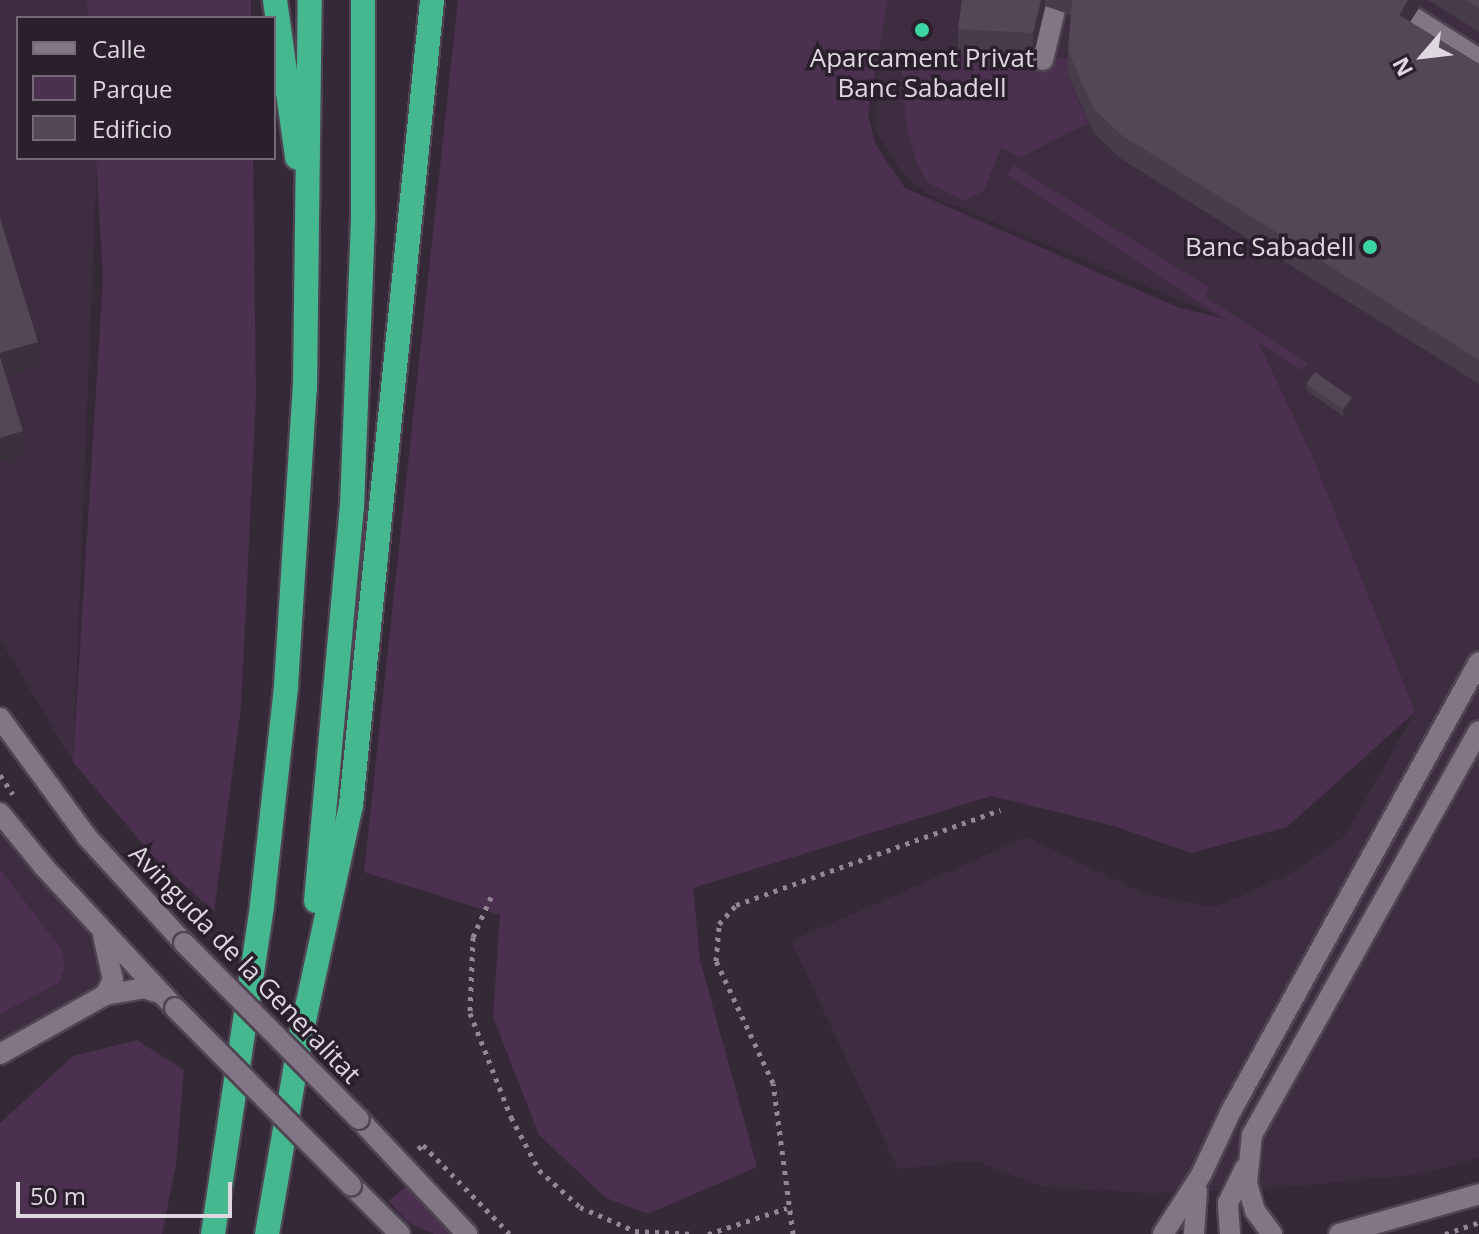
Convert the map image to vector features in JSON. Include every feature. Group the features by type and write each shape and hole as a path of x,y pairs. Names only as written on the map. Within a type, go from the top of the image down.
{"highway":[{"path":"275,0 309,239"},
{"path":"213,1234 262,905 286,686 305,388 310,0"},
{"path":"302,1030 328,797 352,507 363,215 363,0"},
{"path":"267,1234 302,1030 351,805 432,0"}],"street":[{"path":"1043,60 1053,17"},
{"path":"1413,17 1479,59"},
{"path":"1163,1234 1201,1175 1230,1113 1479,662"},
{"name":"Avinguda de la Generalitat","path":"0,718 87,837 184,943 359,1119 411,1162 467,1234"},
{"path":"1230,1234 1228,1203 1245,1168 1252,1135 1479,731"},
{"path":"0,813 168,1001 400,1234"},
{"path":"100,928 113,980 105,995"},
{"path":"0,1054 105,995 144,988 168,1001"},
{"path":"411,1162 475,1234"},
{"path":"1245,1168 1255,1211 1272,1234"},
{"path":"1194,1234 1192,1214 1201,1175"},
{"path":"1339,1234 1479,1194"}],"path":[{"path":"793,1234 787,1208 773,1083 716,961 719,924 736,905 1000,810"},
{"path":"491,897 473,937 470,1013 511,1117 539,1170 580,1207 635,1231 695,1234"},
{"path":"411,1162 423,1145 510,1234"},
{"path":"708,1234 787,1208"},
{"path":"1445,1234 1479,1222"}],"shaded area":[{"path":"0,0 103,0 102,16 16,16 16,160 97,160 73,762 0,639"},
{"path":"888,0 1479,0 1479,1158 1423,1174 1266,1189 1152,1193 1042,1187 976,1161 898,1169 791,941 1027,837 1147,895 1215,907 1288,875 1344,837 1415,712 1311,453 1257,341 1227,320 927,194 902,173 876,132 878,55"},
{"path":"0,813 100,928 113,980 0,1054"}],"green space":[{"path":"87,0 251,0 251,16 88,16"},
{"path":"458,0 888,0 868,114 875,144 905,188 1177,307 1225,319 1007,175 1013,165 1208,287 1205,297 1308,363 1300,370 1258,342 1311,453 1415,712 1287,827 1191,853 1114,826 991,796 693,888 700,960 757,1167 648,1214 606,1198 539,1135 493,1017 500,915 364,872"},
{"path":"958,53 1068,59 1068,76 1088,123 1021,157 1001,148 984,190 965,201 928,183 916,161 906,125 901,60"},
{"path":"96,160 253,160 256,396 241,707 214,912 154,857 73,762 103,278"},
{"path":"0,869 61,949 65,965 59,983 0,1014"},
{"path":"137,1040 184,1070 176,1164 162,1234 0,1234 0,1123 73,1056"},
{"path":"406,1187 450,1234 434,1234 409,1223 388,1201"}],"building":[{"path":"962,0 1041,0 1033,33 958,29"},
{"name":"Banc Sabadell","path":"1072,0 1408,0 1399,15 1479,64 1479,360 1120,134 1093,108 1068,51"},
{"path":"1466,0 1479,0 1479,8"},
{"path":"0,218 38,342 0,353"},
{"path":"0,357 23,431 0,438"},
{"path":"1315,372 1352,398 1343,409 1306,384"}],"place":[{"name":"Aparcament Privat Banc Sabadell","path":"922,30"},
{"name":"Banc Sabadell","path":"1370,247"}]}
